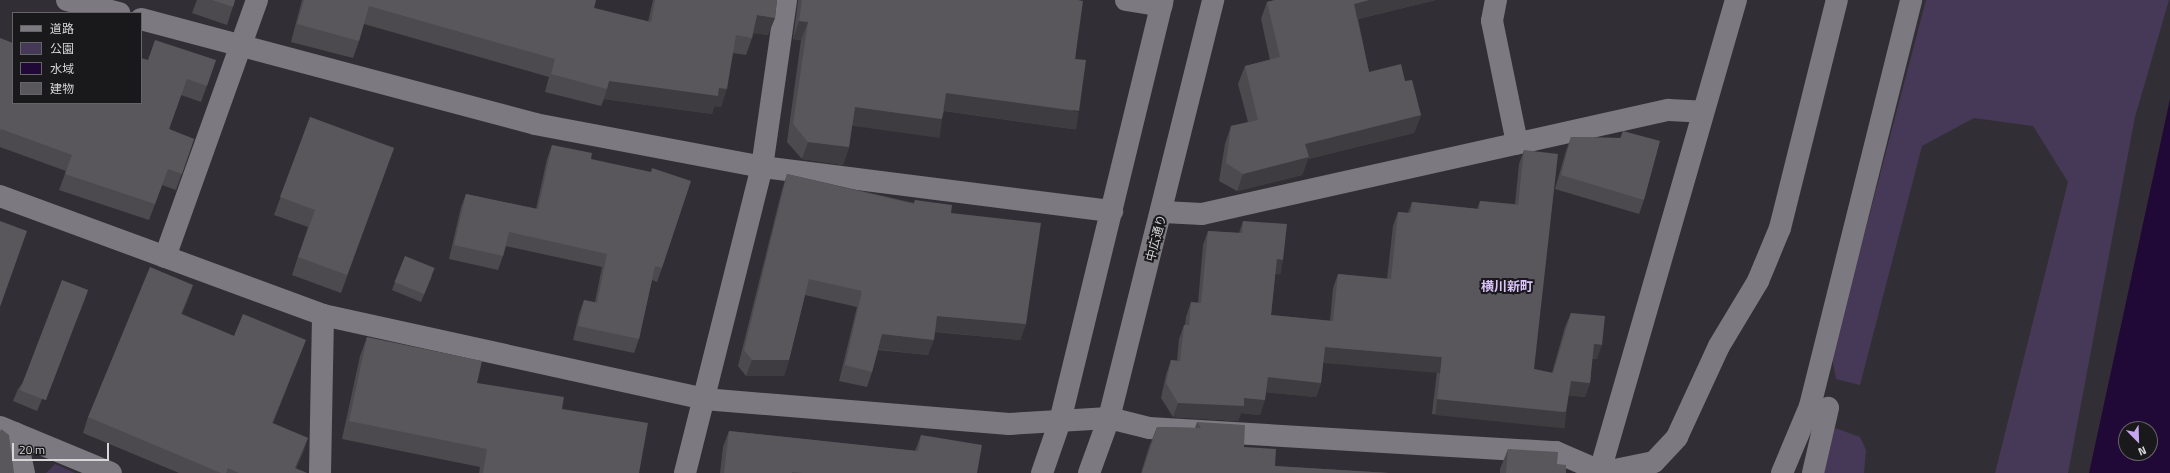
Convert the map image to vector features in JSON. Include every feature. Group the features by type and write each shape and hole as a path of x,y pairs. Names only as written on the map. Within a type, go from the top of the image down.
{"street":[{"path":"67,0 115,12"},
{"path":"165,257 257,0"},
{"path":"685,473 762,167 786,0"},
{"path":"1042,473 1060,421 1162,3 1126,0"},
{"name":"中広通り","path":"1089,473 1109,418 1162,212 1213,0"},
{"path":"1496,0 1492,21 1517,143"},
{"path":"1600,472 1736,0"},
{"path":"0,196 323,315 704,399 1009,424 1109,418 1149,428 1556,452 1600,472 1656,467 1677,437 1719,346 1758,281 1780,228 1837,0"},
{"path":"1813,473 1911,0"},
{"path":"142,18 535,124 762,167 1112,211"},
{"path":"1162,212 1202,214 1669,110 1703,112"},
{"path":"320,473 323,315"},
{"path":"1782,473 1826,408"},
{"path":"8,430 24,473"},
{"path":"8,430 111,473"}],"green space":[{"path":"1926,0 2169,0 2135,117 2068,473 1995,473 2068,182 2033,126 1974,118 1922,146 1860,385 1836,379 1832,357"},
{"path":"1835,428 1860,437 1866,450 1864,473 1820,473"},
{"path":"55,464 75,473 46,473"}],"water":[{"path":"2170,99 2170,473 2089,473"}],"building":[{"path":"212,0 235,0 233,7"},
{"path":"304,0 596,0 594,8 651,22 655,0 777,0 775,18 757,15 752,38 736,35 727,89 719,88 718,96 609,81 607,89 551,74 555,59 369,6 359,41 297,24"},
{"path":"802,0 1083,1 1075,59 1086,60 1079,111 946,93 942,119 855,107 849,147 808,142 793,124 808,22 799,21"},
{"path":"1275,0 1369,0 1354,4 1369,72 1401,64 1405,81 1412,80 1421,115 1305,144 1309,157 1243,174 1226,163 1231,126 1258,120 1245,66 1280,57 1267,2"},
{"path":"0,38 12,43 12,104 142,104 142,58 148,60 155,40 216,60 207,86 187,79 169,129 194,139 182,174 168,169 155,204 65,174 72,155 1,129 0,131"},
{"path":"310,117 394,148 347,275 298,257 315,210 280,197"},
{"path":"1623,131 1660,141 1644,200 1561,175 1571,137 1621,138"},
{"path":"552,145 592,153 591,159 651,172 652,168 691,181 662,268 655,266 639,339 578,326 584,300 597,303 607,254 509,232 503,256 454,245 466,194 538,209"},
{"path":"1524,150 1558,154 1534,369 1553,373 1571,313 1605,316 1602,345 1594,344 1590,383 1571,381 1566,412 1437,399 1442,357 1325,347 1321,383 1268,377 1265,400 1244,398 1244,406 1178,403 1166,383 1171,360 1180,361 1184,325 1189,325 1191,302 1201,303 1208,231 1242,233 1243,221 1287,224 1283,260 1277,259 1271,315 1333,321 1338,274 1391,279 1398,212 1411,213 1412,202 1479,209 1480,201 1518,205"},
{"path":"787,174 914,204 915,200 952,205 951,213 1041,223 1026,324 937,316 934,340 882,334 872,372 845,365 862,291 809,279 789,360 752,360 744,350"},
{"path":"0,221 27,231 0,307"},
{"path":"405,256 435,268 424,294 395,282"},
{"path":"150,267 193,285 181,314 234,336 243,314 306,340 272,423 308,438 295,468 307,473 239,473 228,468 226,473 221,473 88,417"},
{"path":"62,280 88,290 46,400 20,390"},
{"path":"367,337 482,361 477,383 564,397 562,409 648,423 639,473 483,473 487,449 349,421"},
{"path":"1197,422 1245,425 1244,447 1276,449 1275,466 1389,473 1142,473 1157,427 1201,428"},
{"path":"1,429 9,435 14,473 0,473"},
{"path":"729,431 918,451 921,435 982,445 977,473 724,473"},
{"path":"1508,449 1558,452 1557,464 1566,465 1566,473 1506,473"}],"district":[{"name":"横川新町","path":"1507,286"}]}
